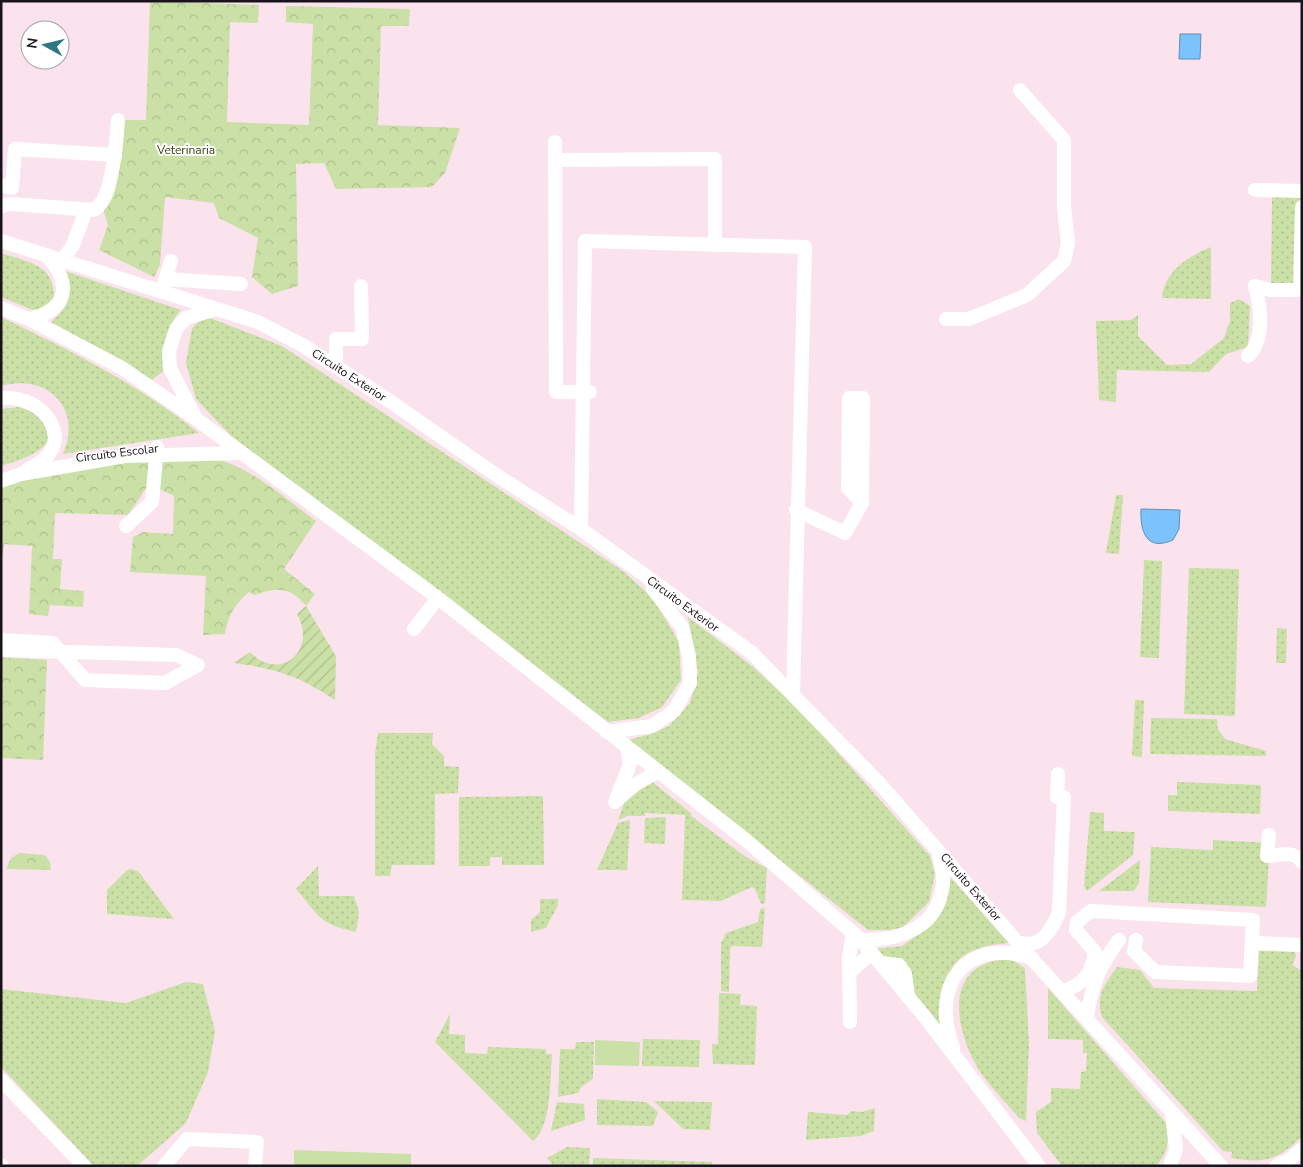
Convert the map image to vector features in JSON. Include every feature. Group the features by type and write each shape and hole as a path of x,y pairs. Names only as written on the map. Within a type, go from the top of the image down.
{"street":[{"path":"946,319 969,319 1027,295 1057,268 1067,254 1068,243 1064,207 1064,140 1020,90"},
{"path":"115,155 16,149 6,187 6,205 86,210 94,210 101,206 115,155 118,120"},
{"path":"556,142 556,392 582,392"},
{"path":"556,160 715,159 715,245"},
{"path":"1256,190 1302,191"},
{"path":"1250,354 1260,323 1259,299 1255,286 1270,290 1300,290 1302,207"},
{"path":"62,260 73,245 86,210"},
{"path":"581,529 585,241 805,247 796,510 793,693"},
{"name":"Circuito Exterior","path":"1,242 163,286 213,310 258,322 336,365 496,475 581,529 752,653 882,785 1032,959 1064,991 1221,1166"},
{"path":"29,319 51,312 59,303 64,291 57,266 45,254"},
{"path":"171,261 163,286 242,284"},
{"path":"336,365 336,339 362,339 361,286"},
{"path":"1,308 29,319 122,368 196,418 438,598 746,841 857,936 908,997 1039,1166"},
{"path":"196,418 170,368 169,351 176,329 186,318 213,310"},
{"path":"1,398 18,399 36,406 45,413 53,424 55,433 52,448 40,462 28,469"},
{"path":"796,510 846,533 862,503 863,398 849,398 848,488 862,503"},
{"path":"1,481 21,474 157,450 152,502 126,526"},
{"name":"Circuito Escolar","path":"1,475 71,459 157,450 238,451"},
{"path":"607,732 652,726 674,711 690,682 689,656 682,627 662,599 630,565"},
{"path":"414,629 438,598"},
{"path":"1,640 53,643 58,651 85,680 165,683 198,664 176,655 58,651 1,650"},
{"path":"627,747 630,764 615,802 636,784 657,772"},
{"path":"1018,943 1034,944 1052,926 1058,912 1064,797 1057,797 1058,774"},
{"path":"1269,835 1267,856 1292,854 1298,856 1302,862"},
{"path":"857,936 886,940 902,936 916,928 930,915 938,904 942,890 943,876 938,849"},
{"path":"1064,991 1080,985 1093,964 1095,952 1076,930 1077,922 1091,911 1253,920 1250,976 1155,972 1134,951 1136,940"},
{"path":"850,1022 850,959 857,936"},
{"path":"1087,1017 1094,980 1104,960 1119,940"},
{"path":"1252,946 1257,943 1302,945"},
{"path":"956,1058 948,1036 946,1002 955,975 970,960 987,953 1010,952 1032,959"},
{"path":"851,971 876,958"},
{"path":"1,1080 84,1166"},
{"path":"1170,1166 1176,1149 1172,1112"},
{"path":"164,1166 187,1140 257,1142 255,1166"},
{"path":"1276,1166 1289,1160 1302,1149"},
{"path":"1025,1166 1026,1150"}],"shaded area":[{"path":"1,1 1302,1 1302,1166 1,1166"}],"green space":[{"name":"Veterinaria","path":"150,1 259,5 258,23 230,22 227,122 309,125 313,24 286,22 286,6 410,9 409,26 381,26 378,125 460,128 445,173 432,187 336,189 324,163 296,164 298,286 272,294 252,277 258,238 219,218 214,203 165,197 160,265 154,277 99,250 108,225 102,206 118,120 146,120"},
{"path":"1272,196 1302,197 1298,288 1271,288"},
{"path":"1211,247 1211,299 1162,298 1167,280 1173,272 1186,260"},
{"path":"1,253 30,262 45,271 53,287 54,299 43,310 33,310 1,297"},
{"path":"62,270 181,310 171,323 166,337 166,369 152,380 51,322 63,310 68,299 67,286"},
{"path":"1239,299 1250,306 1248,347 1226,354 1209,372 1117,370 1116,402 1099,400 1096,321 1131,320 1138,315 1138,336 1167,365 1191,364 1224,338 1230,321 1230,303"},
{"path":"205,316 282,346 623,571 653,598 679,642 681,680 662,707 639,718 608,722 235,440 196,399 186,363 192,328"},
{"path":"1,317 103,369 176,415 199,433 63,454 68,438 68,423 65,409 57,398 47,390 33,385 18,383 1,386"},
{"path":"19,407 46,417 51,437 35,453 1,466 1,409"},
{"path":"206,456 251,474 316,521 284,569 315,594 306,606 300,599 283,590 254,595 249,592 239,601 233,611 225,634 203,635 206,576 130,572 133,537 143,532 173,534 174,496 149,484 128,515 55,513 53,559 62,559 60,589 84,591 83,607 50,605 48,616 29,614 32,546 4,544 3,555 1,555 1,486 77,469 128,462"},
{"path":"1116,495 1123,495 1119,554 1106,553"},
{"path":"1144,560 1162,561 1159,658 1140,657"},
{"path":"1189,568 1239,569 1235,716 1184,714"},
{"path":"306,606 336,656 335,700 299,679 263,668 234,663 250,652 261,661 273,664 283,663 292,658 299,650 303,640 302,628 297,614"},
{"path":"688,617 752,666 800,710 930,856 935,874 929,902 902,928 868,930 628,740 651,734 669,726 690,703 698,672"},
{"path":"1277,628 1287,629 1286,663 1276,663"},
{"path":"1,657 47,660 43,760 1,758"},
{"path":"1135,700 1144,700 1142,757 1132,756"},
{"path":"1151,718 1217,719 1218,729 1225,739 1266,751 1266,756 1150,754"},
{"path":"378,733 433,733 432,744 444,756 444,766 459,767 458,793 435,794 435,865 392,865 390,876 375,876 375,754"},
{"path":"651,781 692,814 690,815 746,857 767,868 765,903 761,904 755,889 752,887 721,901 682,900 685,815 645,813 645,816 628,816 618,820 626,798"},
{"path":"1177,782 1261,785 1260,814 1168,811 1168,795 1177,795"},
{"path":"543,796 544,865 502,865 502,857 490,857 490,866 459,866 459,797"},
{"path":"1090,812 1104,813 1104,831 1135,832 1133,855 1087,891 1084,886"},
{"path":"666,817 665,844 644,843 645,818"},
{"path":"630,820 627,870 597,870 618,823"},
{"path":"1213,840 1270,843 1266,907 1148,902 1151,847 1213,850"},
{"path":"19,853 45,855 50,862 51,870 6,869 11,858"},
{"path":"1140,860 1139,883 1134,891 1099,891"},
{"path":"318,866 319,896 354,896 359,912 356,932 334,926 321,918 296,889"},
{"path":"132,869 139,872 174,919 107,914 107,890 127,870"},
{"path":"951,878 1009,943 975,950 954,965 947,985 943,1034 888,957 880,955 876,949 902,946 941,912 946,901"},
{"path":"540,899 558,899 558,905 546,928 531,932 531,920 540,912"},
{"path":"765,908 762,947 732,946 730,950 729,992 721,991 721,943 726,933 758,922 760,909"},
{"path":"1259,951 1295,952 1296,956 1292,965 1302,971 1302,1136 1278,1155 1262,1160 1243,1160 1231,1158 1232,1152 1223,1151 1102,1017 1100,1002 1102,990 1117,967 1140,970 1154,988 1257,991"},
{"path":"1000,960 1012,960 1025,968 1029,1045 1026,1121 1019,1118 979,1070 968,1048 960,1016 959,1001 963,986 970,974 982,965"},
{"path":"186,982 203,984 215,1031 208,1072 186,1123 137,1166 94,1166 1,1067 1,989 126,1003"},
{"path":"1048,988 1166,1123 1168,1135 1166,1151 1156,1166 1062,1166 1037,1133 1036,1112 1051,1102 1051,1088 1080,1089 1081,1072 1086,1071 1087,1053 1083,1053 1083,1040 1048,1039"},
{"path":"719,993 741,994 740,1005 757,1006 755,1065 713,1064 712,1044 718,1044"},
{"path":"450,1014 449,1034 465,1035 465,1053 487,1054 488,1047 546,1049 546,1054 552,1054 547,1114 544,1125 533,1141 435,1042"},
{"path":"643,1039 700,1040 699,1067 642,1066"},
{"path":"595,1040 640,1042 639,1066 595,1065"},
{"path":"576,1042 594,1042 593,1079 581,1087 578,1093 558,1097 560,1049 575,1049"},
{"path":"597,1099 646,1102 658,1112 653,1126 597,1125"},
{"path":"654,1101 712,1102 710,1130 683,1129"},
{"path":"557,1102 584,1104 585,1120 551,1131"},
{"path":"875,1108 874,1131 861,1136 806,1140 808,1112 847,1115 852,1111 862,1112"},
{"path":"567,1147 590,1148 589,1166 554,1166 547,1158"},
{"path":"294,1150 411,1154 411,1166 294,1166"},
{"path":"593,1158 712,1162 712,1166 593,1165"}],"water":[{"path":"1180,34 1201,34 1200,59 1179,59"},
{"path":"1141,509 1180,510 1179,529 1173,540 1156,543 1146,537 1142,525"}]}
